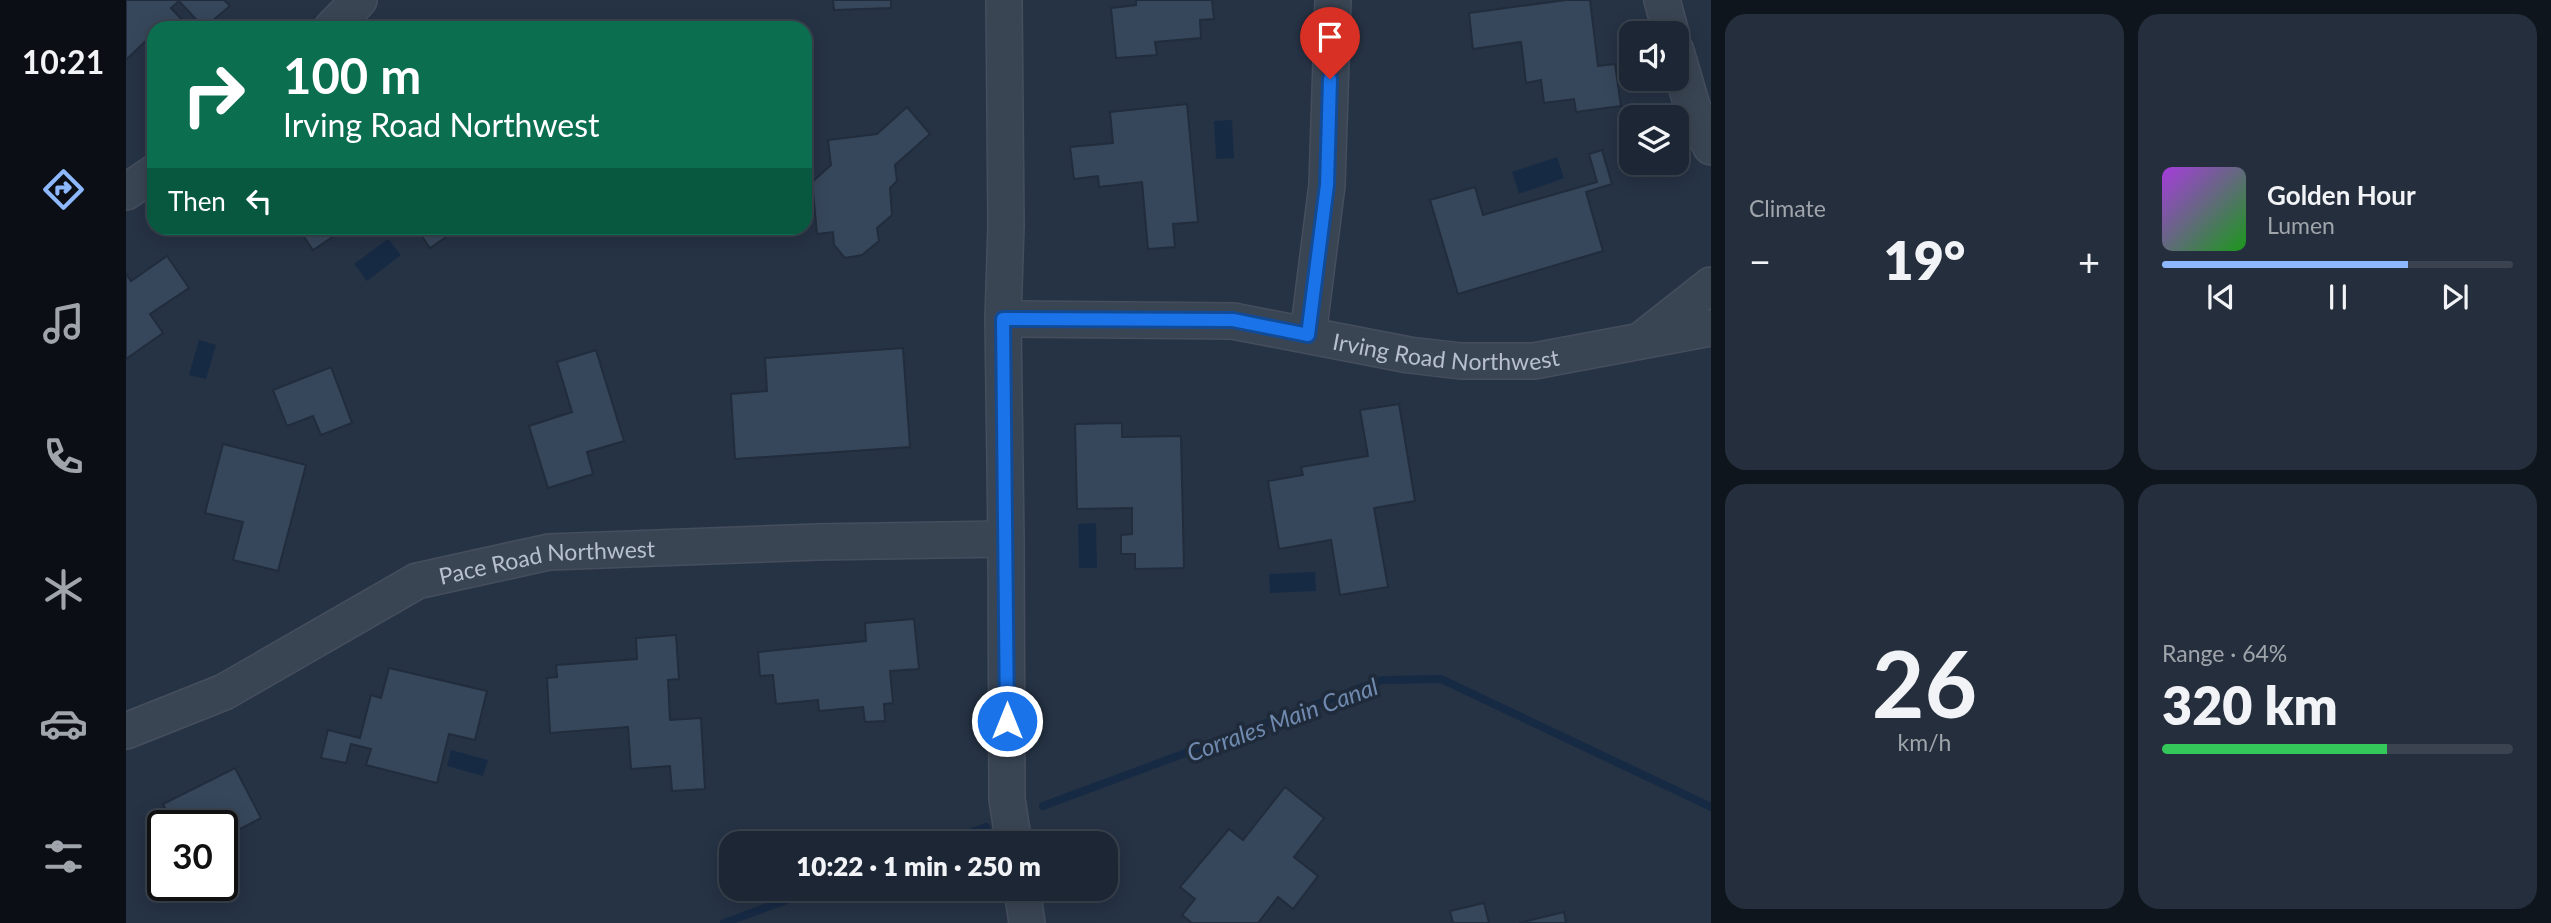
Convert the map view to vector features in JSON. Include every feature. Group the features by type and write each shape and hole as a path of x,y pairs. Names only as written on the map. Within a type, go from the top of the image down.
{"street":[{"path":"339,21 359,0"},
{"path":"1004,0 1006,225 1003,319 1007,799 1012,831"},
{"path":"1308,335 1327,185 1332,0"},
{"path":"1662,0 1668,21"},
{"path":"1688,91 1711,147"},
{"path":"126,192 147,178"},
{"name":"Irving Road Northwest","path":"1639,341 1711,285"},
{"name":"Irving Road Northwest","path":"1003,319 1233,320 1409,355 1461,361 1534,361 1711,328"},
{"name":"Pace Road Northwest","path":"126,731 224,692 417,581 496,563 549,552 817,542 1006,539"},
{"path":"1024,901 1027,923"}],"water":[{"path":"1232,120 1234,158 1216,159 1214,121"},
{"path":"1557,157 1564,178 1519,194 1512,172"},
{"path":"388,239 401,255 367,281 354,264"},
{"path":"199,340 216,345 206,379 189,375"},
{"path":"1096,523 1097,568 1079,568 1078,524"},
{"path":"1315,572 1316,591 1270,593 1269,574"},
{"path":"451,750 488,760 483,776 447,766"}],"building":[{"path":"126,0 224,0 230,6 212,21 198,21 179,1 171,8 183,21 147,21 147,40 126,60"},
{"path":"833,0 891,0 891,8 834,10"},
{"path":"1136,0 1212,0 1214,19 1200,20 1201,38 1155,42 1157,55 1116,58 1111,8 1136,5"},
{"path":"1566,0 1590,0 1598,66 1615,64 1621,105 1576,112 1574,99 1544,103 1541,80 1526,83 1521,42 1473,49 1469,13"},
{"path":"1187,104 1198,222 1173,224 1175,247 1148,249 1142,182 1099,187 1098,176 1074,179 1070,147 1113,143 1110,112"},
{"path":"907,107 930,134 895,165 897,181 890,188 892,215 877,228 879,241 862,255 845,258 834,245 833,232 817,234 812,182 831,165 828,140 877,134"},
{"path":"1602,150 1612,184 1586,192 1603,251 1458,294 1430,200 1475,187 1483,215 1597,182 1589,154"},
{"path":"303,235 336,235 313,250"},
{"path":"421,235 449,235 430,248"},
{"path":"167,256 189,288 150,314 163,333 126,359 126,274 131,281"},
{"path":"903,348 910,447 735,459 731,394 767,391 765,358"},
{"path":"596,350 624,441 587,452 593,474 548,488 529,426 572,412 557,362"},
{"path":"331,367 352,423 321,435 313,416 287,426 273,390"},
{"path":"1399,404 1415,501 1374,508 1388,587 1340,595 1331,540 1279,549 1268,481 1303,475 1301,467 1368,456 1360,410"},
{"path":"1122,423 1122,437 1181,436 1184,568 1135,569 1135,554 1121,554 1121,535 1132,534 1132,508 1077,509 1075,424"},
{"path":"223,444 306,465 278,571 233,560 243,522 205,513"},
{"path":"914,619 919,669 890,671 893,703 884,704 885,721 865,722 863,707 819,711 818,700 776,704 773,675 760,676 758,652 866,641 865,623"},
{"path":"676,635 679,679 668,680 670,720 701,718 705,789 672,791 670,766 631,769 628,727 550,733 547,678 557,677 556,665 637,659 636,638"},
{"path":"389,668 487,691 475,740 449,734 437,783 366,765 371,749 351,744 346,763 321,758 328,730 360,738 371,695 381,698"},
{"path":"235,768 261,818 238,830 238,810 166,810 163,804"},
{"path":"1285,787 1324,818 1294,857 1318,876 1293,909 1278,897 1258,923 1192,923 1182,915 1195,899 1180,887 1229,829 1243,840"},
{"path":"1484,903 1489,923 1453,923 1450,911"},
{"path":"1564,912 1566,923 1519,923"}],"waterway":[{"name":"Corrales Main Canal","path":"1043,806 1382,680 1441,679 1711,807"},
{"name":"Corrales Main Canal","path":"975,831 986,827"},
{"name":"Corrales Main Canal","path":"724,923 784,901"}],"route":[{"path":"1007,721 1003,319 1233,320 1308,335 1327,185 1330,79"}]}
